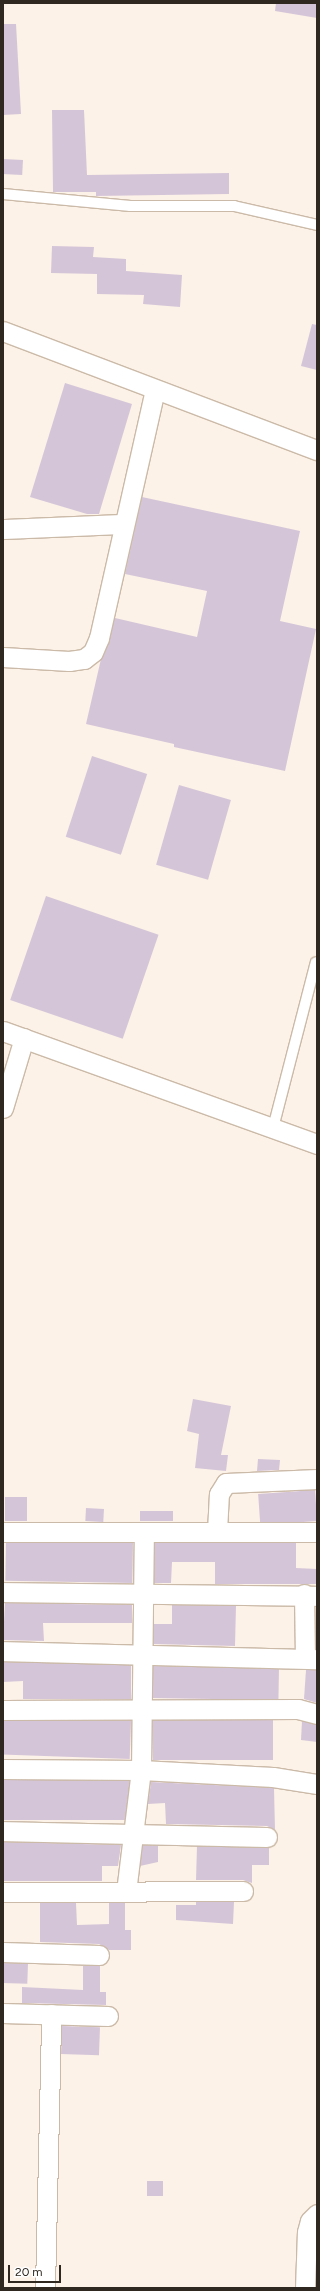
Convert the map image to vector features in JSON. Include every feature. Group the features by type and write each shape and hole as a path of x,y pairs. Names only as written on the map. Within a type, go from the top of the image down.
{"street":[{"path":"3,331 155,390 317,450"},
{"path":"3,657 69,661 84,659 93,652 99,638 123,524 155,390"},
{"path":"3,529 123,524"},
{"path":"3,1031 317,1144"},
{"path":"3,1108 24,1038"},
{"path":"217,1531 219,1494 226,1483 317,1479"},
{"path":"3,1532 144,1534 217,1531 317,1532"},
{"path":"126,1892 141,1770 144,1534"},
{"path":"3,1592 144,1592 310,1595 311,1658 3,1651"},
{"path":"3,1710 141,1711 298,1709 317,1714"},
{"path":"3,1769 141,1770 273,1777 317,1784"},
{"path":"3,1831 267,1837"},
{"path":"3,1892 243,1891"},
{"path":"3,1952 99,1955"},
{"path":"3,2013 108,2016"},
{"path":"45,2288 51,2014"},
{"path":"305,2288 307,2232 310,2221 317,2214"}],"lane":[{"path":"3,194 130,206 234,206 317,225"},
{"path":"273,1128 316,962"}],"building":[{"path":"276,3 317,3 317,18 275,11"},
{"path":"3,24 16,24 21,114 3,115"},
{"path":"52,110 84,110 87,175 229,173 229,194 96,196 96,192 53,192"},
{"path":"3,159 23,160 22,175 3,174"},
{"path":"52,246 94,247 93,257 126,259 126,271 182,275 180,307 143,304 144,295 97,294 97,274 51,273"},
{"path":"312,324 317,325 317,370 301,366"},
{"path":"65,383 132,404 99,514 87,514 30,497"},
{"path":"142,497 300,531 280,621 316,629 285,771 174,747 174,744 86,724 101,659 115,618 197,637 207,591 125,574"},
{"path":"92,756 147,774 121,855 66,837"},
{"path":"179,785 231,800 208,880 156,865"},
{"path":"46,896 159,935 123,1039 10,1000"},
{"path":"193,1399 231,1406 221,1455 228,1455 226,1471 195,1468 199,1434 187,1431"},
{"path":"258,1459 280,1460 279,1470 257,1471"},
{"path":"315,1490 317,1521 260,1525 258,1494"},
{"path":"5,1497 27,1497 27,1521 5,1521"},
{"path":"86,1508 104,1509 103,1522 85,1521"},
{"path":"140,1511 173,1511 173,1521 140,1521"},
{"path":"6,1541 133,1543 132,1583 5,1581"},
{"path":"155,1543 296,1543 296,1568 317,1569 317,1584 215,1584 215,1562 172,1562 171,1583 154,1583"},
{"path":"5,1603 132,1605 132,1623 43,1623 44,1641 3,1640"},
{"path":"172,1605 236,1606 235,1646 154,1644 154,1624 172,1624"},
{"path":"3,1662 131,1665 131,1699 23,1699 23,1681 3,1682"},
{"path":"153,1666 279,1668 278,1700 152,1698"},
{"path":"306,1670 317,1670 317,1703 304,1699"},
{"path":"3,1717 131,1721 130,1759 3,1755"},
{"path":"153,1720 273,1720 273,1760 153,1760"},
{"path":"302,1721 317,1725 317,1742 301,1740"},
{"path":"3,1780 129,1780 129,1820 3,1820"},
{"path":"151,1782 274,1788 275,1830 267,1826 166,1824 165,1803 148,1804"},
{"path":"3,1842 121,1845 118,1866 102,1866 102,1881 3,1881"},
{"path":"143,1845 158,1846 158,1862 140,1866"},
{"path":"197,1846 269,1848 269,1865 252,1865 252,1883 243,1880 196,1880"},
{"path":"196,1902 234,1902 233,1924 176,1920 176,1905 196,1905"},
{"path":"40,1903 76,1903 77,1925 109,1924 109,1903 125,1903 125,1930 131,1930 131,1950 109,1950 99,1944 40,1942"},
{"path":"3,1963 28,1964 27,1984 3,1983"},
{"path":"83,1966 100,1966 100,1992 106,1992 106,2005 22,2003 22,1987 83,1990"},
{"path":"62,2026 100,2027 99,2055 61,2054"},
{"path":"147,2181 163,2181 163,2196 147,2196"}]}
